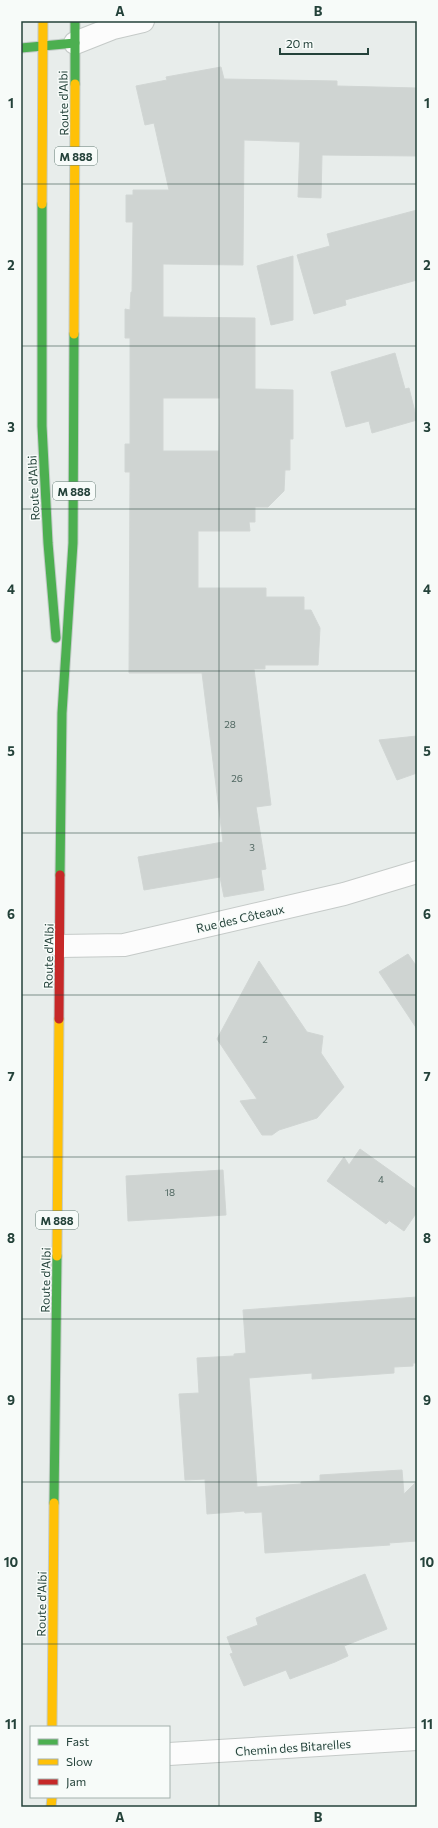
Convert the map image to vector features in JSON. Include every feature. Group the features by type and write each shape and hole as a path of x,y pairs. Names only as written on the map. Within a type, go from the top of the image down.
{"main road":[{"name":"Route d'Albi","path":"43,21 40,309 42,426 48,543 62,713"},
{"name":"Route d'Albi","path":"52,1726 62,713 73,542 76,21"},
{"path":"21,48 75,43"}],"street":[{"path":"75,43 113,28 143,21"},
{"name":"Rue des Côteaux","path":"60,946 124,945 344,894 417,872"},
{"name":"Chemin des Bitarelles","path":"170,1754 417,1739"}],"building":[{"path":"221,67 224,79 337,81 337,86 417,88 417,156 322,155 321,198 298,197 300,142 244,140 243,265 163,264 163,317 255,318 255,389 293,390 293,439 290,439 290,470 285,470 284,491 268,507 255,507 255,522 249,522 250,531 198,531 198,588 266,588 266,597 304,597 304,610 311,610 320,628 318,665 265,665 265,669 254,669 271,805 256,807 266,869 261,870 264,890 224,897 220,877 144,890 138,857 223,842 202,673 129,673 130,472 125,472 125,444 130,444 130,338 125,338 125,309 130,310 132,292 133,222 126,222 126,195 133,195 133,190 169,190 154,123 145,125 136,86 167,80 166,77","holes":["163,398 220,398 219,451 163,451"]},
{"path":"417,210 417,280 345,300 346,305 314,314 297,255 330,246 327,234"},
{"path":"293,256 293,320 271,325 257,266"},
{"path":"395,353 405,389 409,388 417,420 372,433 369,421 346,427 331,372"},
{"path":"417,736 417,773 397,780 379,740"},
{"path":"408,954 417,967 417,1029 379,972"},
{"path":"259,961 307,1032 323,1036 321,1053 344,1087 317,1118 279,1130 272,1135 262,1135 240,1101 257,1099 217,1039"},
{"path":"360,1149 416,1189 417,1212 404,1231 387,1219 389,1221 386,1224 327,1181 344,1157 349,1165"},
{"path":"223,1170 226,1215 128,1221 126,1176"},
{"path":"417,1297 417,1363 413,1363 413,1366 394,1367 394,1373 312,1379 312,1373 249,1378 257,1487 320,1481 320,1475 402,1470 404,1494 417,1481 417,1541 389,1543 390,1545 265,1553 262,1512 245,1513 244,1511 207,1514 205,1479 185,1480 179,1394 199,1393 197,1358 234,1356 234,1354 246,1353 243,1310"},
{"path":"365,1574 387,1629 344,1646 348,1656 335,1662 290,1679 286,1670 244,1686 230,1654 233,1653 227,1637 258,1625 256,1618"}],"traffic: fast":[{"path":"75,21 75,84"},
{"path":"21,48 75,43"},
{"path":"42,204 42,426 48,543 56,638"},
{"path":"60,875 62,713 73,543 74,334"},
{"path":"54,1503 57,1256"}],"traffic: slow":[{"path":"42,204 43,21"},
{"path":"74,334 75,84"},
{"path":"57,1256 59,1019"},
{"path":"52,1726 54,1503"},
{"path":"51,1807 52,1798"}],"traffic: jam":[{"path":"59,1019 60,875"}]}
